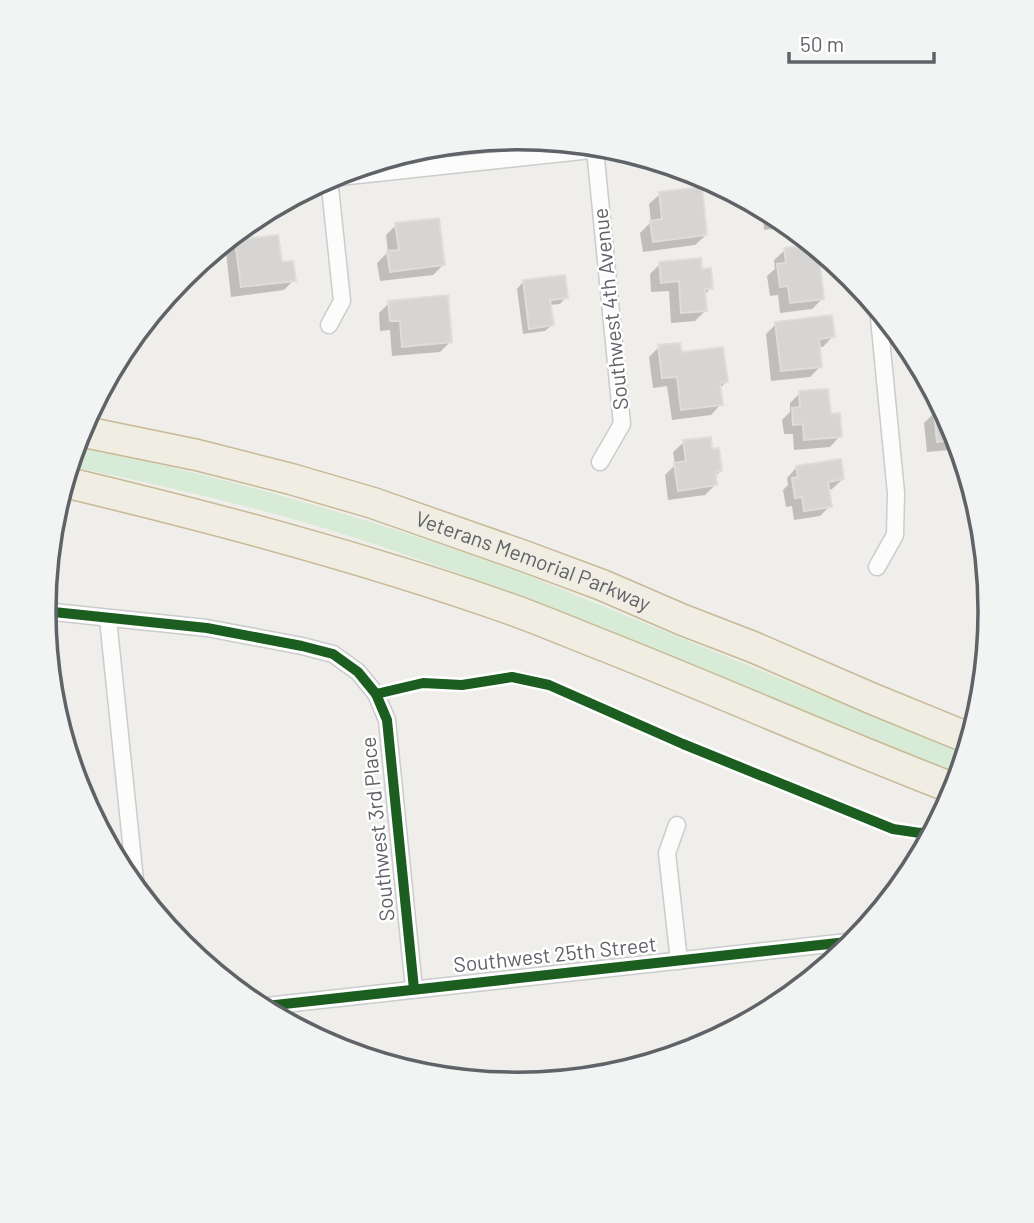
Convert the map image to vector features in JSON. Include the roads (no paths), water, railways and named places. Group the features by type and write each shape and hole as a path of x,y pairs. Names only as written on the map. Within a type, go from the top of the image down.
{"highway":[{"name":"Veterans Memorial Parkway","path":"92,433 197,455 291,479 373,503 524,555 602,584 961,735"},
{"path":"74,484 317,546 514,611 944,785"},
{"path":"69,504 162,524 412,594 514,611"}],"street":[{"path":"375,173 562,153"},
{"name":"Southwest 4th Avenue","path":"600,462 622,424 604,158"},
{"path":"329,325 342,301 331,190"},
{"path":"877,567 895,535 896,493 879,326"},
{"path":"56,613 108,619 134,867"},
{"name":"Southwest 3rd Place","path":"108,619 207,628 302,646 333,654 358,672 376,694 387,720 414,989"},
{"path":"677,825 667,853 679,961"},
{"name":"Southwest 25th Street","path":"276,1005 837,943"}]}
